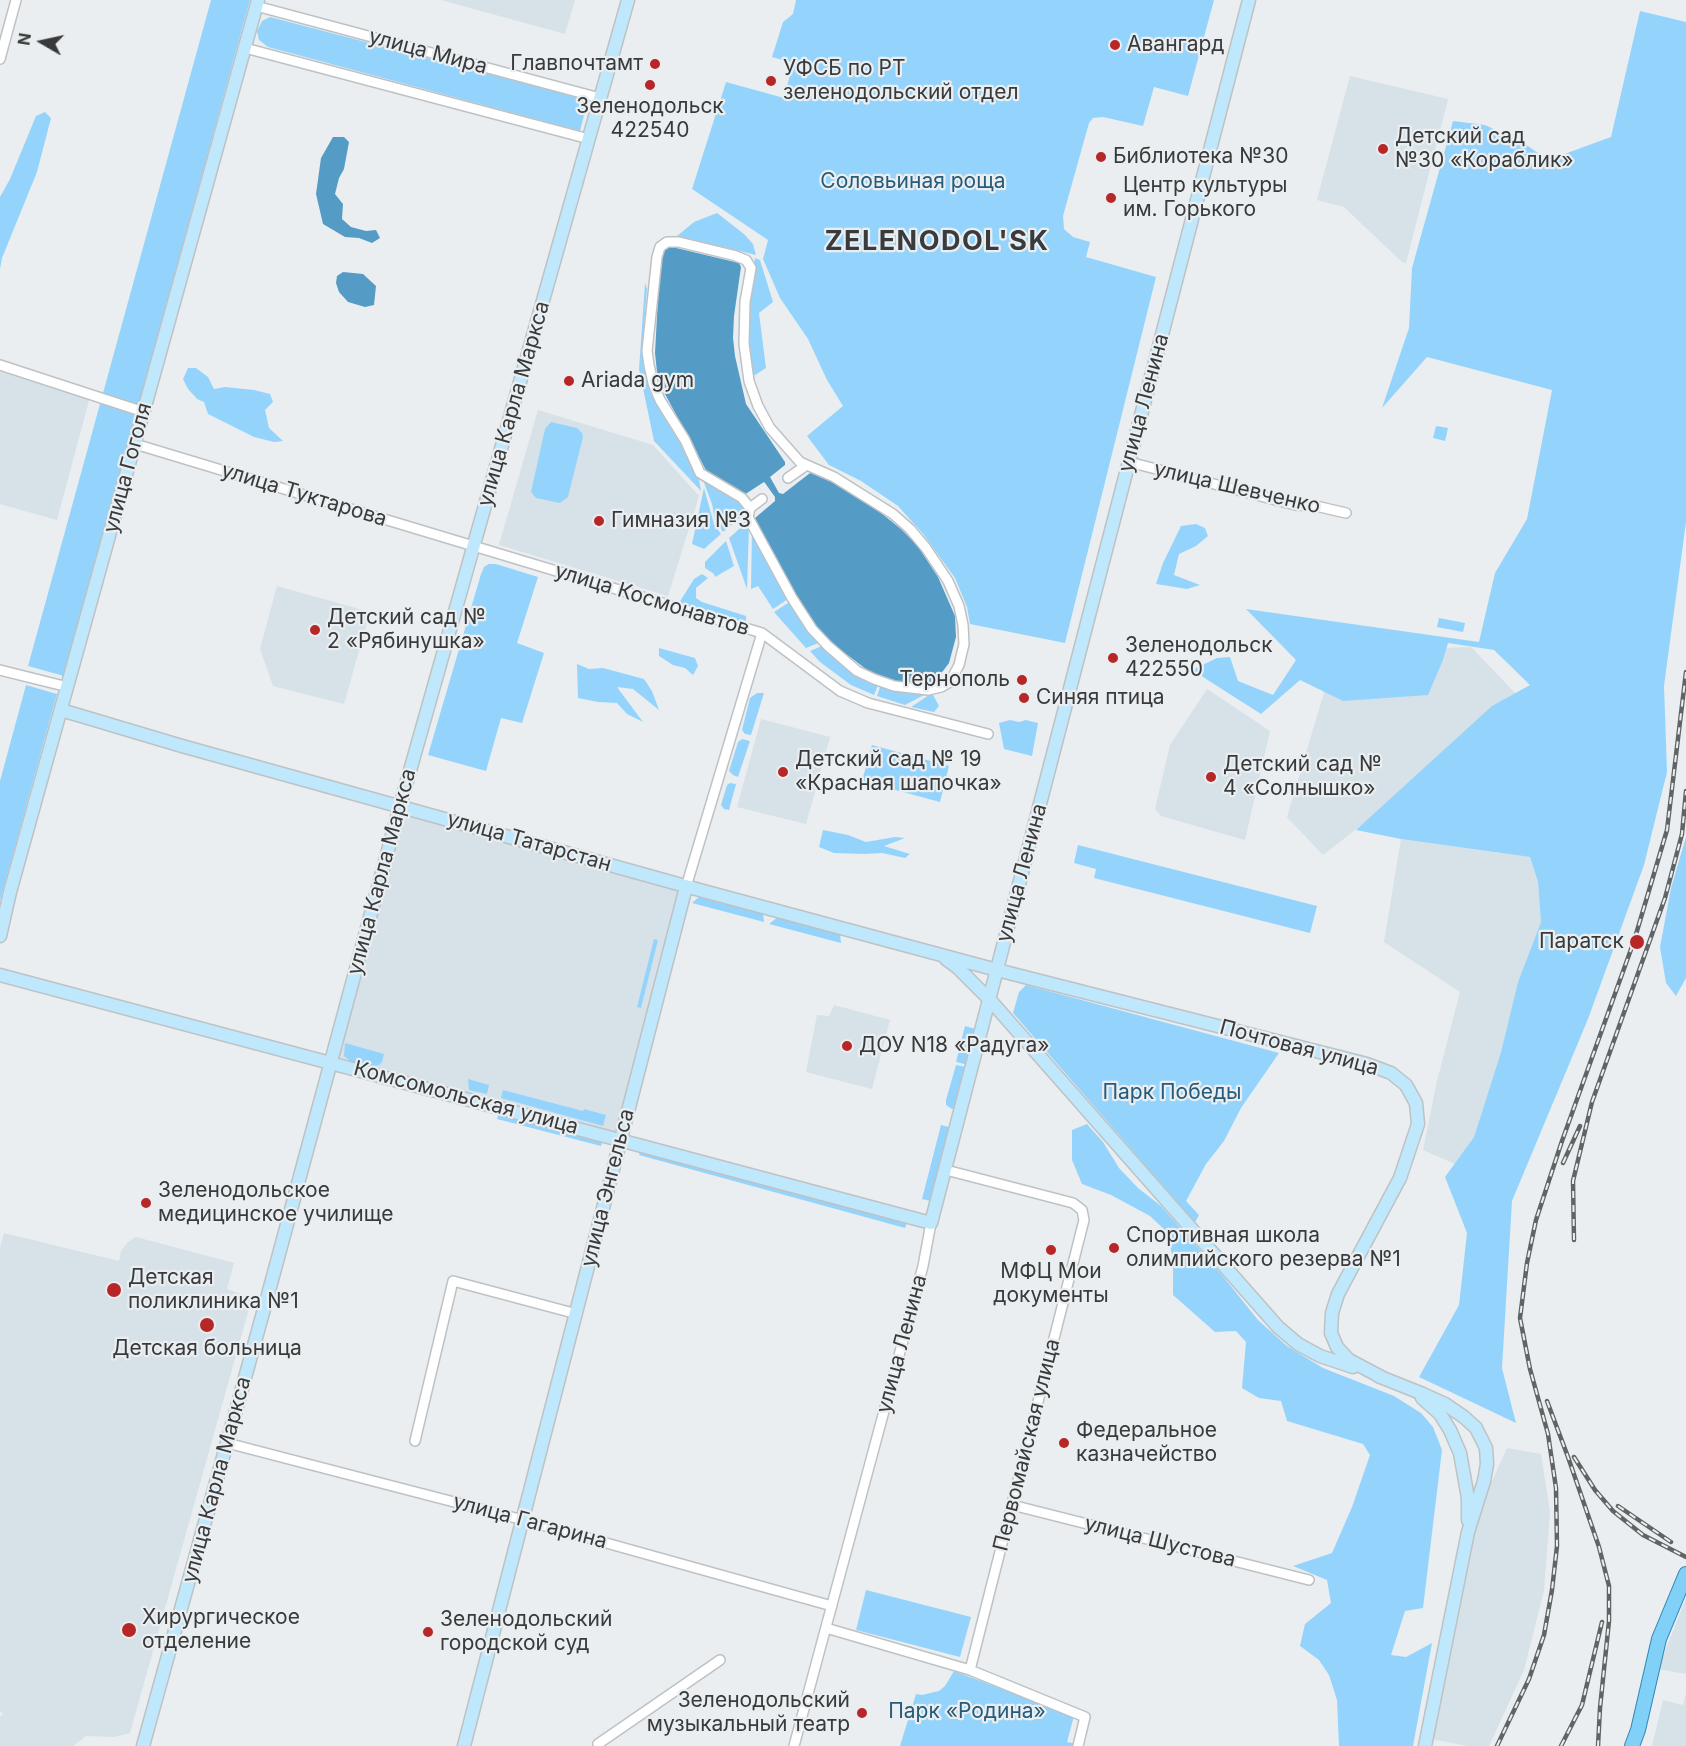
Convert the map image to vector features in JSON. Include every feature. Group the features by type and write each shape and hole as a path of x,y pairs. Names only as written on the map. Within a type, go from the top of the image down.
{"main road":[{"path":"1632,1746 1638,1730 1659,1639 1686,1574"}],"street":[{"path":"0,59 16,0"},
{"name":"улица Карла Маркса","path":"143,1746 400,806 628,0"},
{"name":"улица Ленина","path":"794,1746 923,1266 931,1222 1249,0"},
{"name":"улица Мира","path":"257,3 600,98"},
{"name":"улица Гоголя","path":"0,936 10,892 257,3"},
{"name":"улица Мира","path":"245,48 589,139"},
{"path":"750,508 742,498 700,473 685,440 660,400 653,383 647,351 657,257 660,247 667,242 679,242 746,260 751,268 746,302 744,344 749,381 758,406 770,428 805,466 834,477 893,513 910,529 948,581 959,606 964,644 959,665 950,682 928,690 894,686 857,671 828,646 812,629 792,598 748,517 750,508 762,499"},
{"path":"0,365 144,412"},
{"name":"улица Туктарова","path":"135,444 473,547"},
{"name":"улица Шевченко","path":"1129,462 1295,505 1316,506 1346,513"},
{"path":"788,478 805,466"},
{"name":"улица Космонавтов","path":"473,547 762,633 840,690 868,703 988,734"},
{"name":"улица Энгельса","path":"464,1746 686,886 762,633"},
{"path":"0,670 68,687"},
{"name":"улица Татарстан","path":"61,710 182,746 686,886 997,970"},
{"path":"940,955 958,968 990,1000 1278,1327 1298,1344 1320,1356 1383,1378 1454,1410 1482,1436 1486,1448 1487,1464 1484,1481 1468,1532 1425,1746"},
{"name":"Почтовая улица","path":"997,970 1367,1064 1391,1073 1406,1085 1416,1104 1418,1124 1410,1152 1400,1178 1338,1294 1332,1313 1331,1333 1337,1347 1349,1360 1383,1378"},
{"name":"Комсомольская улица","path":"0,975 931,1222"},
{"name":"Первомайская улица","path":"946,1170 1073,1203 1082,1210 1084,1220 970,1670"},
{"path":"415,1441 453,1281 577,1314"},
{"path":"1409,1389 1440,1414 1460,1453 1468,1498 1468,1532"},
{"name":"улица Гагарина","path":"227,1443 523,1520 832,1606"},
{"name":"улица Шустова","path":"1012,1505 1309,1580"},
{"path":"826,1628 970,1670 1085,1717 1078,1746"},
{"path":"598,1745 720,1660"}],"shaded area":[{"path":"441,0 575,0 565,34"},
{"name":"Детский сад №30 «Кораблик»","path":"1350,76 1448,99 1406,263 1402,262 1344,207 1317,200"},
{"path":"333,137 344,137 349,142 344,169 335,194 343,204 342,219 351,227 366,231 376,230 380,238 372,243 359,238 345,237 323,224 316,194 321,158"},
{"path":"668,246 739,263 741,267 734,316 735,356 746,404 785,462 785,465 770,477 779,493 783,494 810,473 833,480 861,497 901,529 917,545 938,577 955,616 956,637 949,663 931,682 913,685 890,680 870,672 822,636 807,616 785,578 755,518 775,501 775,497 764,482 744,495 707,472 658,381 655,353 659,279 661,256"},
{"path":"343,272 363,274 376,286 374,305 365,307 348,302 339,292 336,283 337,276"},
{"path":"0,371 90,397 57,520 0,504"},
{"name":"Гимназия №3","path":"538,410 653,445 699,496 668,596 499,545"},
{"name":"Детский сад № 2 «Рябинушка»","path":"277,586 370,612 344,704 273,686 260,649"},
{"path":"1471,647 1522,700 1323,855 1287,817 1336,652"},
{"name":"Детский сад № 4 «Солнышко»","path":"1207,689 1270,731 1245,840 1161,816 1155,809 1170,745"},
{"name":"Детский сад № 19 «Красная шапочка»","path":"761,719 830,737 806,824 737,807"},
{"path":"406,813 682,889 618,1135 339,1057"},
{"path":"1401,839 1530,857 1538,882 1541,922 1518,982 1501,1052 1474,1137 1455,1164 1423,1150 1437,1081 1460,992 1384,942"},
{"name":"ДОУ N18 «Радуга»","path":"834,1005 890,1020 872,1089 806,1072 817,1015 829,1016"},
{"path":"4,1233 119,1261 121,1251 128,1242 136,1237 234,1263 227,1289 252,1298 130,1733 114,1737 86,1736 73,1746 0,1746 0,1717 3,1714 0,1711 0,1248"},
{"path":"1507,1448 1541,1454 1550,1512 1544,1590 1524,1670 1489,1746 1468,1746 1431,1739 1479,1510"},
{"path":"1686,1598 1686,1674 1658,1669"},
{"path":"1686,1693 1686,1746 1652,1746 1663,1700 1683,1705"}],"green space":[{"path":"211,0 250,0 64,676 28,666"},
{"name":"Соловьиная роща","path":"796,0 1214,0 1188,96 1154,87 1143,126 1103,117 1093,118 1089,123 1063,216 1064,229 1073,237 1090,242 1086,257 1156,277 1065,643 970,624 967,607 955,578 923,534 898,506 861,481 829,465 807,436 843,406 827,380 808,339 780,298 763,259 768,240 692,189 726,82 784,98 793,63 772,57 783,22 793,14"},
{"path":"1640,11 1686,22 1686,522 1664,686 1667,772 1644,865 1588,1019 1512,1201 1502,1368 1516,1423 1419,1377 1459,1305 1467,1233 1445,1177 1474,1137 1501,1052 1518,982 1541,922 1538,882 1530,857 1401,839 1356,830 1492,706 1530,685 1494,650 1448,643 1428,695 1343,701 1300,680 1261,714 1192,670 1217,658 1230,657 1238,681 1273,695 1296,660 1246,609 1479,642 1495,573 1527,519 1552,390 1427,357 1382,408 1409,328 1412,268 1453,121 1485,125 1525,144 1548,160 1611,137"},
{"path":"270,17 588,100 580,131 268,47 259,40 257,31 262,21"},
{"path":"45,112 51,118 37,172 2,258 0,269 0,197 10,179 36,116"},
{"path":"717,213 744,234 753,244 756,255 677,236 694,222"},
{"path":"755,258 760,260 773,302 759,313 766,368 752,377 746,344 748,303"},
{"path":"645,283 647,289 643,338 644,369 651,394 698,474 701,491 654,441 639,369"},
{"path":"188,368 196,368 208,377 214,389 225,387 270,394 273,402 265,410 269,428 283,441 274,442 254,437 208,414 204,402 197,399 183,379"},
{"path":"551,422 577,428 583,437 568,497 560,503 536,498 531,492 545,429"},
{"path":"1436,426 1448,428 1445,441 1433,438"},
{"path":"703,480 739,502 744,510 743,515 723,532 715,520"},
{"path":"704,488 714,524 721,534 704,549 692,544"},
{"path":"746,523 749,526 747,589 729,538"},
{"path":"1196,524 1205,528 1208,536 1196,546 1179,554 1174,575 1200,585 1187,589 1156,584 1163,563 1181,526"},
{"path":"752,529 788,599 773,609 758,586 751,589"},
{"path":"726,541 734,566 715,577 705,568 705,562"},
{"path":"489,564 538,577 517,643 544,653 522,723 501,718 486,771 428,755 481,574 484,567"},
{"path":"702,574 708,578 696,588 696,598 746,616 746,621 738,622 679,603 694,579"},
{"path":"791,601 821,642 806,648 774,612"},
{"path":"1439,618 1465,623 1463,632 1437,627"},
{"path":"824,645 879,683 874,695 851,685 820,662 810,651"},
{"path":"659,648 695,658 698,666 693,675 685,668 673,665 659,656"},
{"path":"577,664 589,669 603,668 644,679 652,691 659,710 633,689 617,687 643,722 627,714 617,703 578,698"},
{"path":"881,684 928,693 905,705 877,696"},
{"path":"26,685 57,694 0,901 0,781"},
{"path":"757,693 764,693 751,735 745,734 742,730 750,698"},
{"path":"932,693 939,706 934,712 911,707"},
{"path":"1010,720 1038,723 1032,756 1004,749 999,723"},
{"path":"742,739 750,741 738,777 729,771 738,742"},
{"path":"872,745 949,766 940,802 862,781"},
{"path":"736,784 729,810 724,809 721,805 727,785"},
{"path":"823,830 848,835 866,842 895,837 905,838 884,846 910,854 905,858 882,853 834,853 819,847"},
{"path":"1686,837 1686,978 1676,996 1666,983 1660,947 1671,888"},
{"path":"1078,845 1317,906 1310,933 1094,878 1096,869 1074,863"},
{"path":"700,896 763,913 764,922 692,903"},
{"path":"778,917 840,934 841,943 769,924"},
{"path":"654,939 658,940 641,1008 637,1007"},
{"name":"Парк Победы","path":"1026,985 1279,1053 1241,1108 1224,1141 1206,1164 1186,1201 1199,1215 1194,1224 1013,1013 1019,992"},
{"path":"965,1026 979,1030 969,1065 956,1062"},
{"path":"345,1043 384,1054 382,1062 370,1067 351,1062 344,1056"},
{"path":"956,1065 970,1068 956,1108 952,1109 946,1105 946,1100"},
{"path":"468,1079 489,1085 487,1094 469,1090"},
{"path":"503,1090 606,1115 603,1126 501,1098"},
{"path":"499,1112 603,1138 601,1146 497,1119"},
{"path":"1087,1124 1103,1142 1119,1168 1138,1188 1161,1206 1258,1320 1287,1346 1323,1368 1394,1396 1421,1413 1433,1427 1442,1450 1423,1608 1405,1611 1391,1655 1406,1657 1432,1643 1413,1746 1339,1746 1337,1700 1329,1675 1319,1660 1300,1646 1305,1624 1331,1603 1327,1580 1293,1566 1332,1553 1352,1507 1370,1455 1363,1444 1287,1421 1281,1401 1259,1398 1242,1388 1246,1342 1236,1331 1215,1332 1173,1295 1173,1261 1168,1233 1150,1216 1111,1195 1082,1184 1072,1160 1072,1130"},
{"path":"941,1125 953,1128 934,1202 922,1199"},
{"path":"641,1147 908,1220 905,1228 639,1155"},
{"path":"866,1590 971,1617 960,1657 856,1630"},
{"name":"Парк «Родина»","path":"954,1671 1074,1716 1067,1742 1077,1744 1076,1746 900,1746 916,1694 939,1691"}],"railway":[{"path":"1497,1746 1529,1679 1544,1635 1557,1546 1556,1488 1548,1434 1530,1369 1520,1318 1527,1263 1536,1220 1634,941 1667,830 1686,672"},
{"path":"1574,1240 1573,1181 1592,1102 1665,898 1682,834 1686,791"},
{"path":"1563,1163 1580,1126"},
{"path":"1547,1401 1599,1547 1609,1586 1609,1621 1598,1746"},
{"path":"1574,1457 1595,1490 1613,1511 1643,1535 1686,1557"},
{"path":"1618,1506 1671,1542"},
{"path":"1561,1746 1582,1705 1602,1622"}],"place":[{"name":"Авангард","path":"1115,45"},
{"name":"Главпочтамт","path":"655,64"},
{"name":"УФСБ по РТ зеленодольский отдел","path":"771,81"},
{"name":"Зеленодольск 422540","path":"650,85"},
{"name":"Детский сад №30 «Кораблик»","path":"1383,149"},
{"name":"Библиотека №30","path":"1101,157"},
{"name":"Центр культуры им. Горького","path":"1111,198"},
{"name":"Ariada gym","path":"569,381"},
{"name":"Гимназия №3","path":"599,521"},
{"name":"Детский сад № 2 «Рябинушка»","path":"315,630"},
{"name":"Зеленодольск 422550","path":"1113,658"},
{"name":"Тернополь","path":"1022,680"},
{"name":"Синяя птица","path":"1024,698"},
{"name":"Детский сад № 19 «Красная шапочка»","path":"783,772"},
{"name":"Детский сад № 4 «Солнышко»","path":"1211,777"},
{"name":"Паратск","path":"1637,942"},
{"name":"ДОУ N18 «Радуга»","path":"847,1046"},
{"name":"Зеленодольское медицинское училище","path":"146,1203"},
{"name":"Спортивная школа олимпийского резерва №1","path":"1114,1248"},
{"name":"МФЦ Мои документы","path":"1051,1250"},
{"name":"Детская поликлиника №1","path":"114,1290"},
{"name":"Детская больница","path":"207,1325"},
{"name":"Федеральное казначейство","path":"1064,1443"},
{"name":"Хирургическое отделение","path":"129,1630"},
{"name":"Зеленодольский городской суд","path":"428,1632"},
{"name":"Зеленодольский музыкальный театр","path":"862,1713"}],"district":[{"name":"ZELENODOL'SK","path":"937,242"}]}
